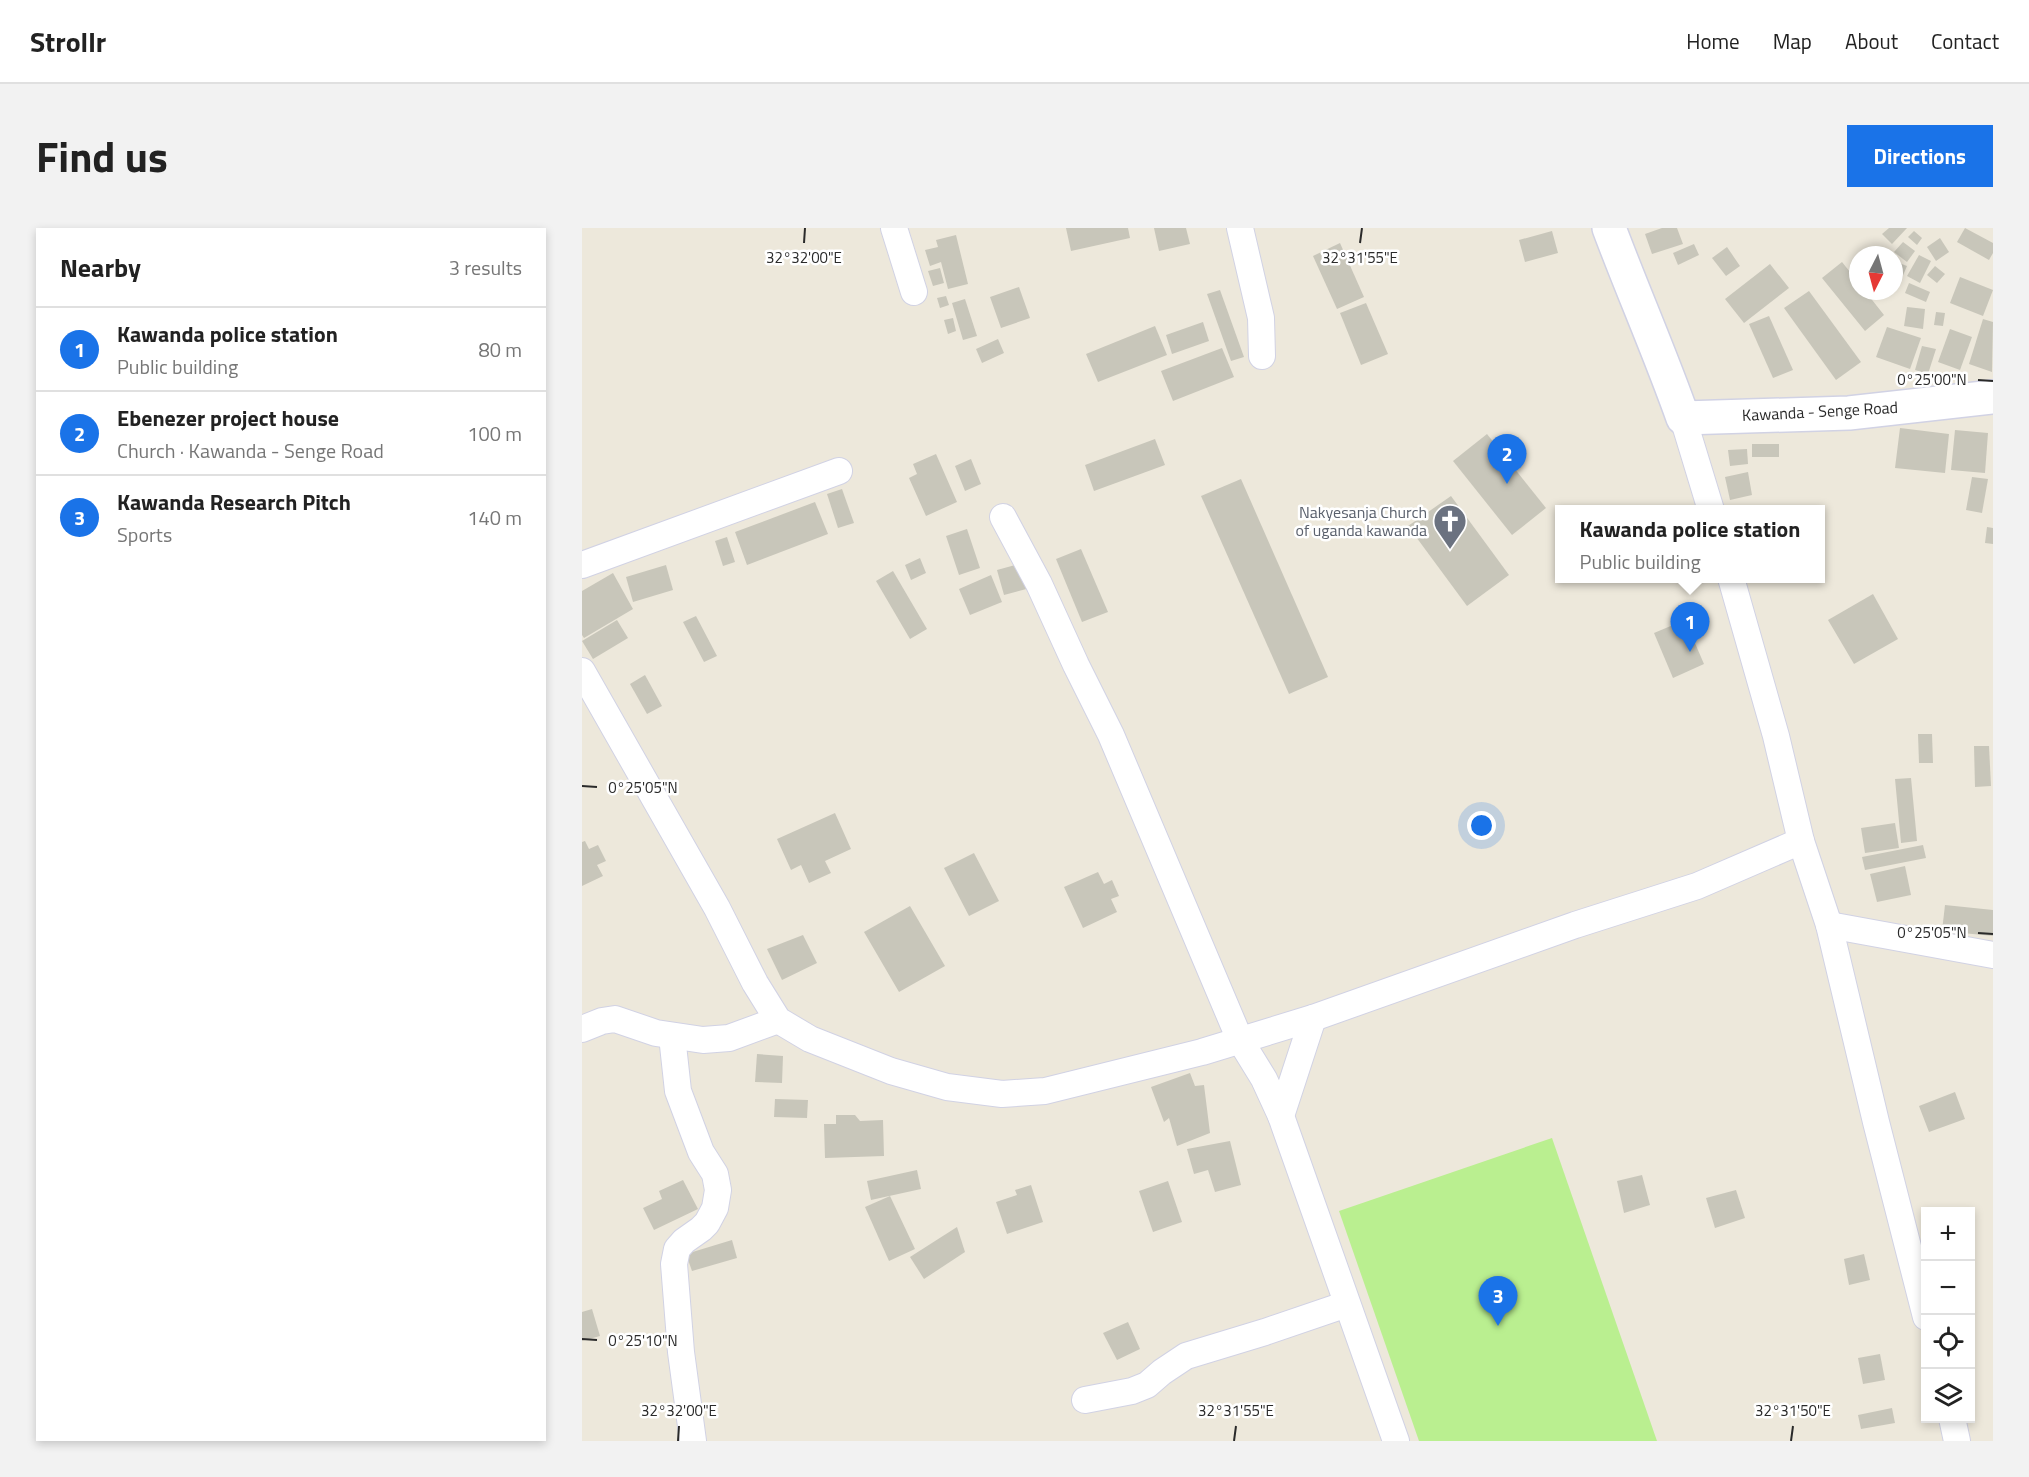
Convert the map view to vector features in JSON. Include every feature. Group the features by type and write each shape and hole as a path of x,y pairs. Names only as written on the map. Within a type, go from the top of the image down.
{"street":[{"path":"894,228 914,292"},
{"path":"1240,228 1261,318 1262,356"},
{"path":"1609,228 1629,282 1654,338 1683,418 1709,505"},
{"name":"Kawanda - Senge Road","path":"1683,418 1849,413 1993,397"},
{"path":"582,565 839,471"},
{"path":"1003,517 1039,584 1111,735 1240,1040 1264,1079 1281,1116 1396,1441"},
{"path":"1732,583 1776,736 1801,841 1829,925 1925,1315"},
{"path":"582,671 717,908 755,983 778,1020 810,1038 891,1071 947,1087 1002,1094 1045,1091 1202,1052 1312,1018 1575,925 1697,886 1801,841"},
{"path":"1829,925 1993,955"},
{"path":"1281,1116 1312,1018"},
{"path":"582,1029 602,1021 615,1019 656,1034 703,1040 729,1038 778,1020"},
{"path":"672,1036 678,1091 701,1152 715,1174 718,1190 715,1209 701,1229 684,1241 678,1249 674,1264 681,1352 693,1441"},
{"path":"1085,1400 1132,1391 1147,1385 1186,1356 1347,1304"},
{"path":"1953,1423 1957,1441"}],"green space":[{"path":"1552,1138 1657,1441 1419,1441 1339,1211"}],"building":[{"path":"1066,228 1128,228 1130,238 1071,251"},
{"path":"1154,228 1186,228 1190,244 1159,251"},
{"path":"1662,228 1677,228 1683,244 1652,254 1645,234"},
{"path":"1889,228 1907,228 1892,244 1882,234"},
{"path":"1965,228 1993,243 1993,253 1989,260 1957,242"},
{"path":"1552,231 1558,253 1525,262 1519,240"},
{"path":"1914,231 1922,238 1917,245 1908,237"},
{"path":"956,235 968,284 948,289 941,262 930,266 925,250 938,247 936,240"},
{"path":"1940,238 1949,252 1936,261 1927,247"},
{"path":"1903,242 1915,251 1907,262 1903,259 1903,246 1899,246"},
{"path":"1340,243 1364,297 1337,309 1313,256"},
{"path":"1694,244 1699,255 1678,265 1673,253"},
{"path":"1727,247 1740,266 1726,276 1712,258"},
{"path":"1919,255 1931,261 1920,283 1907,276"},
{"path":"1842,262 1849,271 1849,300 1872,300 1884,315 1865,331 1822,278"},
{"path":"1770,264 1789,288 1744,323 1725,299"},
{"path":"1935,266 1945,274 1937,283 1927,275"},
{"path":"940,268 944,283 933,286 928,271"},
{"path":"1960,277 1993,290 1983,316 1950,303"},
{"path":"1909,283 1930,292 1926,302 1905,293"},
{"path":"1019,287 1030,318 1001,328 990,297"},
{"path":"1220,290 1244,357 1231,361 1207,294"},
{"path":"1809,291 1861,362 1836,380 1784,308"},
{"path":"946,296 949,305 940,308 937,298"},
{"path":"965,299 977,336 963,340 952,303"},
{"path":"1366,303 1388,354 1361,365 1340,313"},
{"path":"1907,307 1925,309 1923,329 1904,326"},
{"path":"1936,312 1945,313 1943,326 1934,325"},
{"path":"1769,316 1793,370 1773,378 1749,324"},
{"path":"953,318 956,331 948,334 944,320"},
{"path":"1983,319 1993,322 1992,372 1969,364"},
{"path":"1203,322 1209,341 1172,354 1166,335"},
{"path":"1155,326 1167,355 1098,382 1086,354"},
{"path":"1887,327 1921,338 1910,369 1876,357"},
{"path":"1950,329 1972,337 1960,370 1938,362"},
{"path":"998,339 1004,353 982,363 976,349"},
{"path":"1922,346 1936,349 1928,374 1915,370"},
{"path":"1222,348 1234,377 1173,401 1161,371"},
{"path":"1900,428 1949,434 1945,473 1895,468"},
{"path":"1955,430 1988,433 1985,473 1951,470"},
{"path":"1487,434 1546,508 1512,535 1453,461"},
{"path":"1155,439 1165,465 1094,491 1085,465"},
{"path":"1752,444 1779,444 1779,457 1752,457"},
{"path":"1747,449 1748,464 1730,466 1728,450"},
{"path":"936,454 957,502 926,516 909,478 917,474 913,464"},
{"path":"971,459 981,484 965,491 955,466"},
{"path":"1748,472 1752,495 1730,500 1725,477"},
{"path":"1972,477 1988,479 1982,513 1966,510"},
{"path":"1241,479 1328,677 1289,694 1201,496"},
{"path":"842,489 854,523 838,528 827,494"},
{"path":"1451,496 1509,575 1467,606 1408,526"},
{"path":"815,502 828,534 747,565 735,532"},
{"path":"1987,527 1993,528 1993,544 1985,543"},
{"path":"967,529 980,568 959,575 946,536"},
{"path":"727,537 735,562 723,566 715,541"},
{"path":"1081,549 1108,612 1082,622 1056,559"},
{"path":"920,558 926,573 911,580 905,565"},
{"path":"1023,563 1030,588 1004,595 997,570"},
{"path":"666,565 673,590 633,602 626,577"},
{"path":"893,571 927,629 910,639 876,581"},
{"path":"613,573 633,609 584,638 582,635 582,591"},
{"path":"991,575 1002,602 970,615 959,589"},
{"path":"1873,594 1898,639 1854,664 1828,620"},
{"path":"696,616 717,656 704,662 683,622"},
{"path":"617,620 628,638 593,659 582,641"},
{"path":"1685,620 1704,664 1673,678 1654,633"},
{"path":"645,675 662,706 647,714 630,684"},
{"path":"1918,734 1932,734 1933,763 1919,763"},
{"path":"1974,746 1989,746 1991,786 1975,787"},
{"path":"1911,778 1917,841 1901,843 1895,779"},
{"path":"835,813 851,849 825,861 831,873 809,883 801,865 791,870 777,839"},
{"path":"1895,823 1899,848 1865,853 1861,828"},
{"path":"585,841 589,849 598,845 606,861 597,865 603,876 582,886 582,842"},
{"path":"1923,845 1926,858 1865,870 1862,857"},
{"path":"974,853 999,901 969,916 944,868"},
{"path":"1905,866 1911,895 1877,902 1870,874"},
{"path":"1098,872 1104,884 1112,880 1119,896 1111,899 1117,912 1083,928 1064,887"},
{"path":"1945,905 1993,910 1993,936 1942,931"},
{"path":"910,906 945,966 899,992 864,932"},
{"path":"803,935 817,963 782,980 767,949"},
{"path":"757,1054 783,1056 782,1083 755,1082"},
{"path":"1190,1073 1195,1086 1204,1085 1210,1133 1177,1146 1169,1118 1164,1122 1151,1087"},
{"path":"1955,1092 1965,1119 1929,1132 1919,1106"},
{"path":"775,1099 808,1100 807,1118 774,1117"},
{"path":"836,1115 855,1115 860,1121 883,1120 884,1156 825,1158 824,1124 836,1124"},
{"path":"1230,1141 1241,1185 1215,1192 1208,1170 1194,1174 1187,1149"},
{"path":"917,1170 921,1189 871,1200 867,1181"},
{"path":"1642,1175 1650,1205 1624,1213 1617,1181"},
{"path":"683,1180 698,1209 654,1230 643,1208 662,1199 659,1191"},
{"path":"1168,1181 1182,1222 1153,1232 1139,1191"},
{"path":"1031,1185 1043,1222 1007,1234 996,1202 1017,1195 1015,1190"},
{"path":"1736,1190 1745,1218 1715,1228 1706,1198"},
{"path":"890,1196 915,1249 889,1261 865,1207"},
{"path":"957,1227 965,1252 924,1279 910,1257"},
{"path":"732,1240 737,1258 692,1271 686,1254"},
{"path":"1864,1254 1870,1280 1849,1285 1844,1259"},
{"path":"592,1309 600,1336 582,1341 582,1312"},
{"path":"1128,1322 1140,1349 1117,1360 1103,1333"},
{"path":"1880,1354 1885,1380 1863,1384 1858,1358"},
{"path":"1892,1408 1895,1423 1861,1429 1858,1415"}],"place":[{"name":"Ebenezer project house","path":"1507,484"},
{"name":"Nakyesanja Church of uganda kawanda","path":"1450,550"},
{"name":"Kawanda police station","path":"1690,652"},
{"name":"Kawanda Research Pitch","path":"1498,1326"}]}
